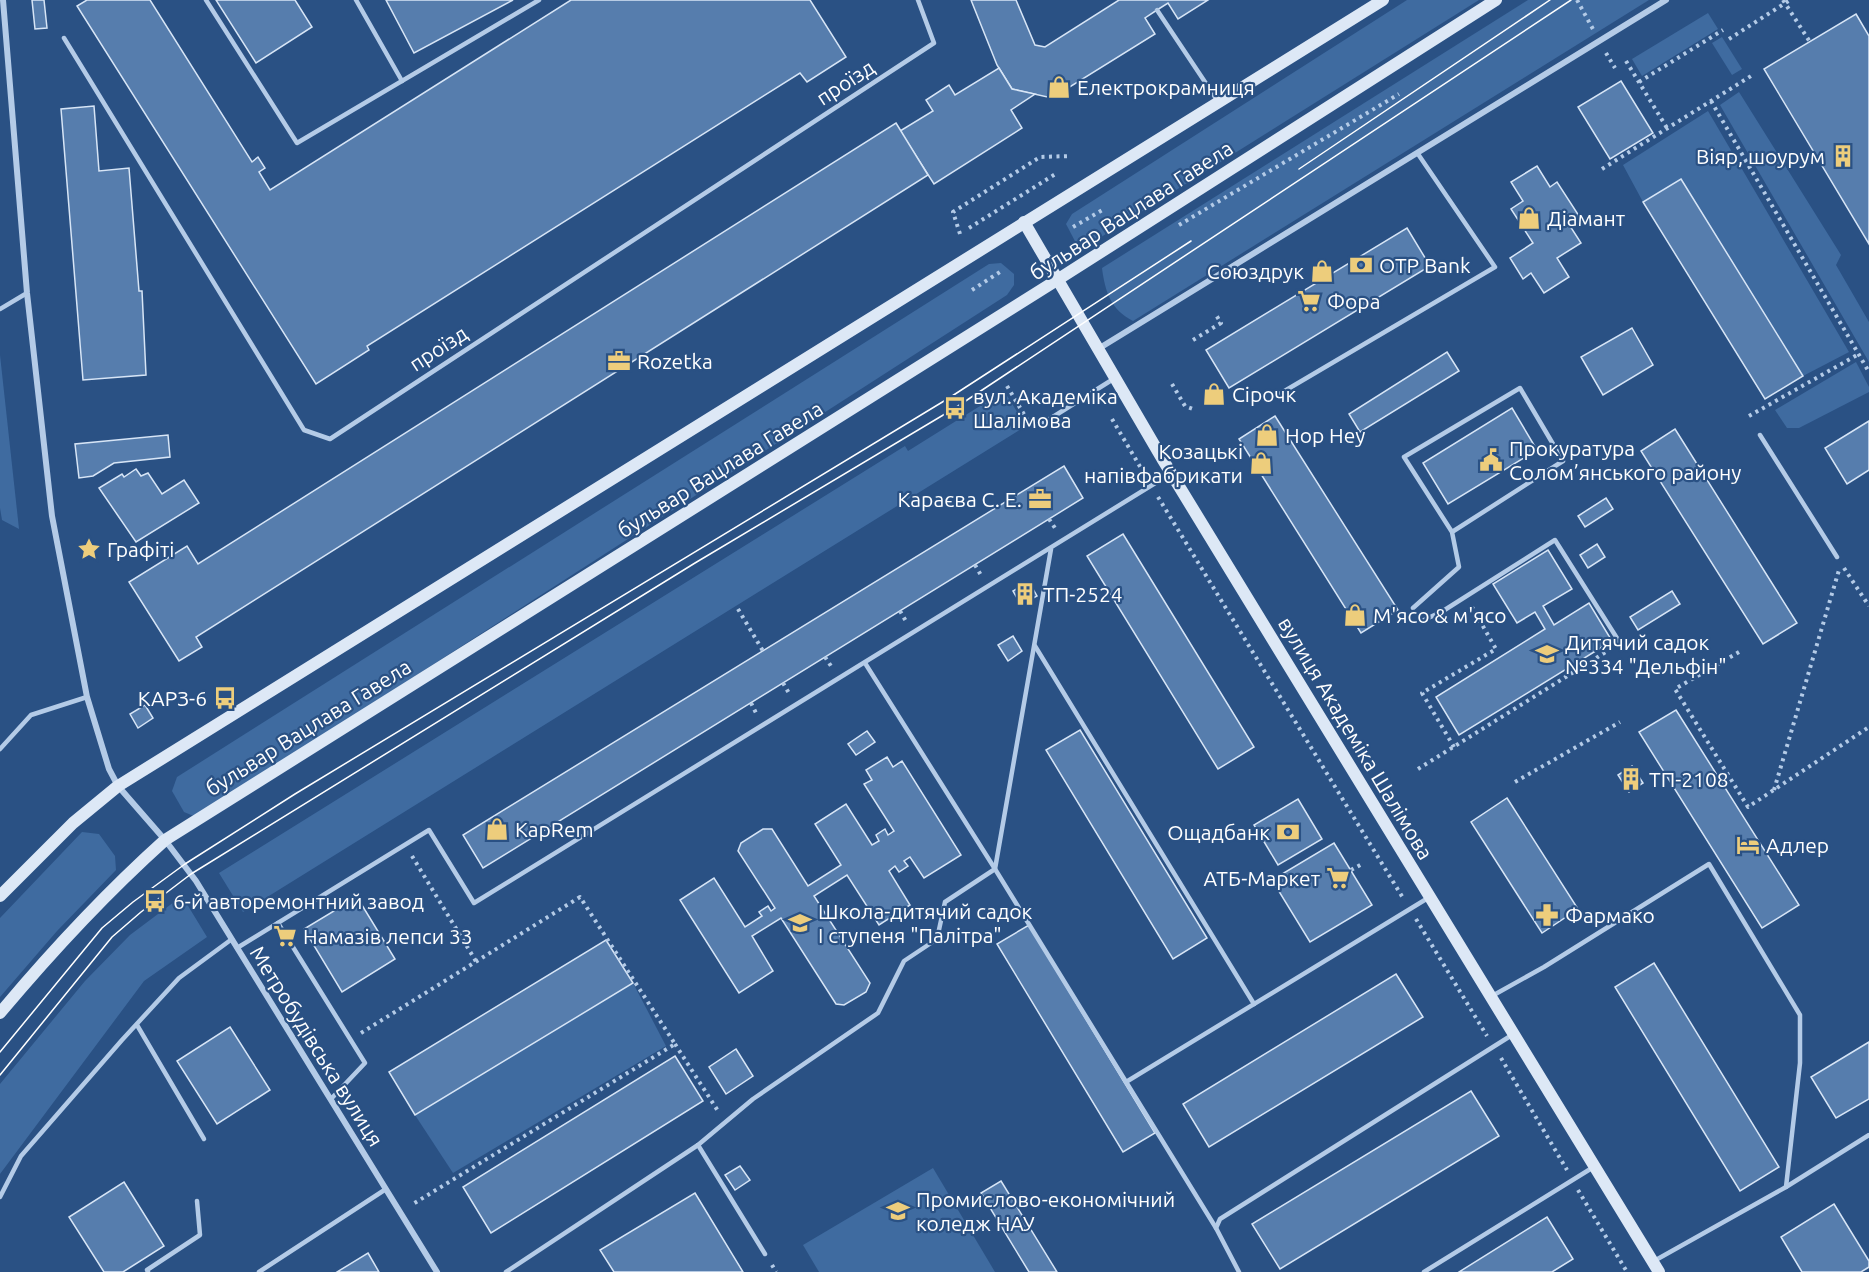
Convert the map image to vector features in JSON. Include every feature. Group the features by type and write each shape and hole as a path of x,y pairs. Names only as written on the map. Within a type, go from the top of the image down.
{"main road":[{"name":"бульвар Вацлава Гавела","path":"0,896 73,823 118,786 1383,0"},
{"name":"бульвар Вацлава Гавела","path":"0,1013 63,938 117,883 165,840 1057,280 1496,0"},
{"name":"вулиця Академіка Шалімова","path":"1024,222 1171,473 1656,1267"}],"street":[{"name":"Метробудівська вулиця","path":"3,0 27,293 52,516 87,697 109,769 118,786 165,840 196,881 437,1272"},
{"path":"1098,350 1666,0"}],"lane":[{"path":"206,0 297,143 539,0"},
{"path":"356,0 402,81"},
{"name":"проїзд","path":"64,38 304,430 330,439 934,43 918,0"},
{"path":"1157,10 1219,103"},
{"path":"1276,396 1495,267 1418,154"},
{"path":"0,309 27,293"},
{"path":"1040,425 1115,378"},
{"path":"1413,608 1459,567 1452,532 1404,457 1520,388 1563,461 1452,532"},
{"path":"1760,435 1837,557"},
{"path":"237,948 429,830 474,903 1171,473"},
{"path":"1422,621 1465,597 1555,540 1620,644"},
{"path":"506,1272 698,1145 753,1099 878,1013 904,961 937,939 945,902 995,869 1051,549"},
{"path":"1034,645 1254,1004"},
{"path":"865,663 1216,1228 1239,1272"},
{"path":"0,749 31,715 87,697"},
{"path":"1491,996 1553,962 1708,864 1800,1015 1800,1063 1786,1187"},
{"path":"1126,1082 1430,897"},
{"path":"278,922 365,1063 331,1099"},
{"path":"0,1197 21,1156 179,978 232,939"},
{"path":"137,1025 204,1139"},
{"path":"1216,1228 1220,1219 1514,1034"},
{"path":"1656,1267 1869,1136"},
{"path":"698,1145 765,1254"},
{"path":"1424,1272 1595,1166"},
{"path":"259,1272 386,1189"},
{"path":"148,1272 147,1270 200,1235 197,1201"}],"path":[{"path":"1729,39 1790,0"},
{"path":"1784,2 1810,42"},
{"path":"1639,82 1723,30"},
{"path":"1626,61 1668,128"},
{"path":"1602,169 1752,76"},
{"path":"1170,231 1399,94"},
{"path":"1711,101 1869,372"},
{"path":"960,234 953,212 1040,157 1071,156"},
{"path":"969,228 1057,173"},
{"path":"1073,228 1104,209"},
{"path":"972,290 1003,270"},
{"path":"1193,340 1221,323 1216,315"},
{"path":"1749,416 1858,354"},
{"path":"1172,384 1185,405 1193,409"},
{"path":"1007,386 1031,426"},
{"path":"1112,419 1494,1046 1627,1272"},
{"path":"1774,790 1841,564 1869,606"},
{"path":"1454,747 1422,693 1496,649 1465,597"},
{"path":"738,609 763,651"},
{"path":"1418,769 1620,644"},
{"path":"1739,651 1674,689 1748,807 1869,727"},
{"path":"1515,782 1620,722"},
{"path":"405,845 477,963"},
{"path":"1351,870 1362,864"},
{"path":"350,1040 580,897 725,1122"},
{"path":"413,1204 675,1044"}],"shaded area":[{"path":"1407,0 1479,0 1090,244 1077,245 1066,224 1072,214"},
{"path":"1528,0 1649,0 1133,321 1125,317 1114,306 1107,292 1102,268"},
{"path":"1708,13 1718,29 1642,76 1632,59"},
{"path":"1722,37 1742,69 1732,75 1712,43"},
{"path":"1739,92 1841,255 1836,265 1869,322 1869,362 1720,105"},
{"path":"1708,111 1849,352 1803,376 1681,179 1643,202 1623,165"},
{"path":"1001,263 1014,274 1014,285 1007,295 196,817 184,812 172,791 177,777 989,264"},
{"path":"0,355 19,529 2,520 0,508"},
{"path":"1856,362 1869,387 1869,392 1799,428 1787,428 1775,410"},
{"path":"1004,391 1026,426 243,912 219,873 905,446 908,451"},
{"path":"82,832 99,834 115,856 116,870 57,931 0,997 0,918"},
{"path":"182,896 207,937 144,981 0,1174 0,1084 85,981 130,935"},
{"path":"633,983 666,1046 453,1173 415,1115"},
{"path":"933,1168 995,1272 819,1272 803,1245"}],"building":[{"path":"32,0 44,0 47,28 35,29"},
{"path":"87,0 150,0 252,162 258,157 265,168 259,172 270,190 571,0 810,0 846,57 807,82 800,73 367,346 369,350 316,384 77,6"},
{"path":"216,0 295,0 312,27 256,63"},
{"path":"386,0 513,0 414,53"},
{"path":"971,0 1016,0 1035,45 1045,47 1119,0 1208,0 1178,19 1168,3 1145,18 1155,34 1052,98 1012,89 997,65"},
{"name":"Віяр, шоурум","path":"1856,14 1869,36 1869,244 1764,69"},
{"path":"999,68 1012,89 1035,94 1011,110 1022,128 934,184 900,131 933,111 926,100 949,85 955,95"},
{"path":"1621,81 1653,133 1610,159 1578,107"},
{"path":"94,106 99,171 129,168 139,291 142,291 146,375 83,380 61,109"},
{"path":"896,123 928,175 196,637 202,647 179,661 129,582 187,546 198,564"},
{"path":"1537,166 1550,187 1557,182 1581,219 1570,226 1581,243 1557,258 1569,277 1544,293 1531,273 1523,279 1510,258 1533,243 1511,209 1523,201 1511,182"},
{"path":"1681,179 1803,376 1765,399 1643,202"},
{"path":"1407,228 1430,266 1229,388 1206,350"},
{"path":"1632,328 1653,365 1603,395 1581,357"},
{"path":"1447,352 1459,371 1360,432 1349,414"},
{"path":"1512,408 1537,450 1448,504 1423,463"},
{"path":"1275,416 1398,610 1361,633 1239,439"},
{"path":"1869,421 1869,470 1847,484 1825,448"},
{"path":"1675,429 1797,623 1763,644 1641,451"},
{"path":"168,435 170,457 114,463 93,476 79,478 75,444"},
{"path":"1064,466 1083,498 483,868 463,835"},
{"path":"136,469 141,476 148,473 162,494 184,480 199,503 136,542 99,488 122,474 124,477"},
{"path":"1606,498 1613,509 1585,527 1578,516"},
{"path":"1123,534 1254,747 1218,769 1087,556"},
{"path":"1597,544 1605,557 1588,568 1580,555"},
{"path":"1548,550 1572,589 1543,606 1554,625 1589,603 1612,641 1459,735 1436,697 1545,629 1535,612 1517,623 1493,584"},
{"name":"ТП-2524","path":"1029,582 1037,596 1021,605 1013,591"},
{"path":"1672,591 1680,604 1638,630 1630,617"},
{"path":"1013,636 1022,651 1008,661 998,645"},
{"path":"145,705 153,718 138,728 130,714"},
{"path":"1676,710 1799,905 1762,928 1639,732"},
{"path":"1080,730 1207,938 1173,959 1046,750"},
{"path":"867,731 875,742 856,755 848,744"},
{"path":"887,757 893,767 902,761 961,855 924,878 910,857 904,861 908,866 899,872 895,866 889,871 910,905 879,925 847,875 814,896 870,983 866,992 844,1005 836,1004 781,918 752,936 773,971 739,993 680,900 714,878 745,927 762,916 759,912 768,906 771,911 775,908 738,851 741,843 763,829 772,829 808,886 841,865 815,824 846,804 872,845 879,841 876,835 885,829 888,835 894,831 864,784 872,780 866,770"},
{"name":"ТП-2108","path":"1632,766 1643,783 1629,792 1618,775"},
{"path":"1507,798 1578,909 1542,933 1471,822"},
{"name":"Ощадбанк","path":"1298,799 1322,839 1278,865 1254,825"},
{"path":"1334,843 1372,905 1310,942 1272,880"},
{"path":"357,897 395,959 342,992 304,929"},
{"path":"1029,925 1155,1133 1123,1152 997,944"},
{"path":"606,940 633,983 415,1115 389,1072"},
{"path":"1654,963 1779,1167 1740,1191 1615,987"},
{"path":"1396,974 1423,1017 1209,1147 1183,1104"},
{"path":"230,1027 270,1090 217,1124 177,1061"},
{"path":"1869,1042 1869,1099 1836,1118 1811,1077"},
{"path":"736,1049 753,1076 726,1094 709,1067"},
{"path":"675,1056 703,1101 491,1233 463,1187"},
{"path":"1471,1091 1499,1136 1280,1269 1252,1224"},
{"path":"740,1166 750,1180 735,1190 725,1175"},
{"path":"1001,1181 1057,1272 1029,1272 981,1193"},
{"path":"124,1182 164,1246 123,1272 104,1272 69,1217"},
{"path":"695,1193 743,1272 614,1272 600,1250"},
{"path":"1834,1204 1869,1261 1869,1267 1861,1272 1802,1272 1781,1237"},
{"path":"1547,1217 1573,1259 1552,1272 1459,1272"},
{"path":"368,1253 379,1272 337,1272"}],"tram line":[{"path":"1299,169 1550,0"},
{"path":"0,1075 112,937 191,874 695,563 955,408 1571,0"},
{"path":"0,1052 102,928 185,864 295,794 949,398 1191,241"}],"place":[{"name":"Електрокрамниця","path":"1059,87"},
{"name":"Віяр, шоурум","path":"1843,156"},
{"name":"Діамант","path":"1529,218"},
{"name":"OTP Bank","path":"1361,265"},
{"name":"Союздрук","path":"1322,271"},
{"name":"Фора","path":"1309,301"},
{"name":"Rozetka","path":"619,361"},
{"name":"Сірочк","path":"1214,394"},
{"name":"вул. Академіка Шалімова","path":"955,408"},
{"name":"Hop Hey","path":"1267,435"},
{"name":"Прокуратура Солом’янського району","path":"1491,460"},
{"name":"Козацькі напівфабрикати","path":"1261,463"},
{"name":"Караєва С. Е.","path":"1040,499"},
{"name":"Графіті","path":"89,549"},
{"name":"ТП-2524","path":"1025,594"},
{"name":"М'ясо & м'ясо","path":"1355,615"},
{"name":"Дитячий садок №334 \"Дельфін\"","path":"1547,654"},
{"name":"КАРЗ-6","path":"225,698"},
{"name":"ТП-2108","path":"1631,779"},
{"name":"KapRem","path":"497,829"},
{"name":"Ощадбанк","path":"1288,832"},
{"name":"Адлер","path":"1748,845"},
{"name":"АТБ-Маркет","path":"1338,878"},
{"name":"6-й авторемонтний завод","path":"155,901"},
{"name":"Фармако","path":"1547,915"},
{"name":"Школа-дитячий садок І ступеня \"Палітра\"","path":"800,923"},
{"name":"Намазів лепси 33","path":"285,936"},
{"name":"Промислово-економічний коледж НАУ","path":"898,1211"}]}
